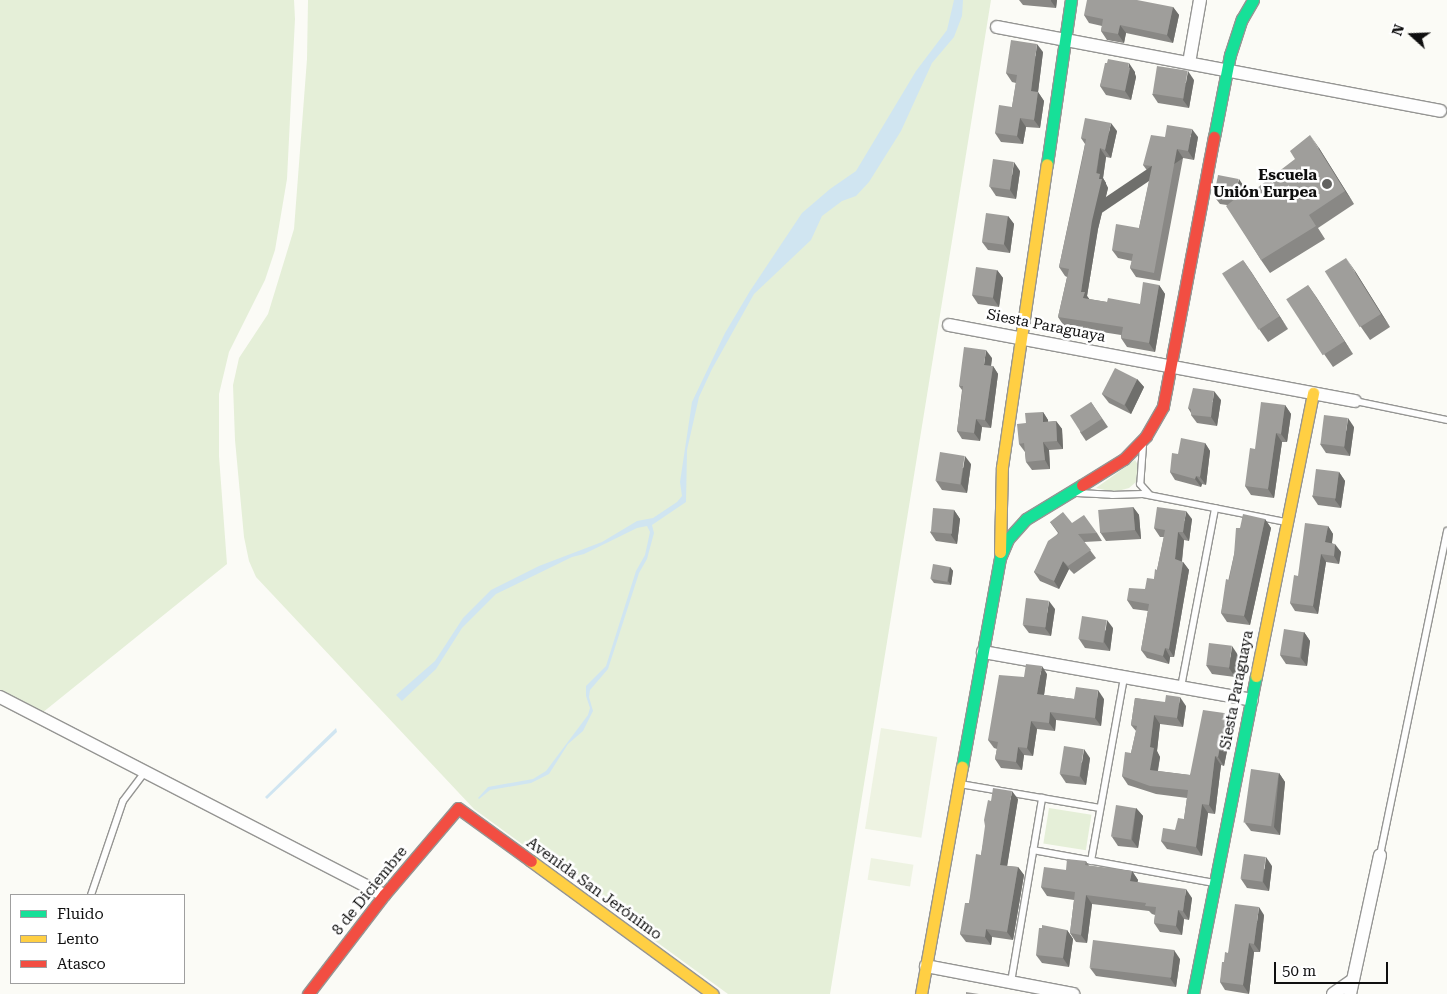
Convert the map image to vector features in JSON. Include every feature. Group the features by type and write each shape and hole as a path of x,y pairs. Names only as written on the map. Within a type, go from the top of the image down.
{"street":[{"path":"921,994 1000,558 1002,467 1071,0"},
{"path":"1189,63 1200,0"},
{"path":"1000,558 1015,529 1042,508 1124,459 1146,436 1163,406 1228,71 1242,19 1254,0"},
{"path":"997,27 1443,111"},
{"name":"Siesta Paraguaya","path":"949,325 1355,401"},
{"name":"Siesta Paraguaya","path":"1193,994 1314,393"},
{"path":"983,652 1252,700"},
{"path":"0,698 384,895"},
{"name":"8 de Diciembre","path":"308,994 384,895 458,808"},
{"name":"Avenida San Jerónimo","path":"458,808 713,994"},
{"path":"1350,994 1380,855"},
{"path":"926,966 1073,994"},
{"path":"1333,994 1353,980"}],"lane":[{"path":"1355,401 1447,420"},
{"path":"1146,436 1142,448 1140,484 1144,491 1152,496"},
{"path":"1071,492 1152,496 1288,522"},
{"path":"1181,687 1214,508"},
{"path":"1380,855 1447,531"},
{"path":"1091,860 1124,677"},
{"path":"91,894 123,801 145,772"},
{"path":"959,784 1100,808"},
{"path":"1011,982 1042,798"},
{"path":"1033,850 1215,883"}],"green space":[{"path":"0,0 294,0 295,19 287,179 275,250 265,280 229,352 219,394 219,456 227,564 42,713 0,692"},
{"path":"308,0 991,0 830,994 728,994 474,809 256,577 249,561 244,537 235,440 233,385 239,358 268,314 294,229 307,59"},
{"path":"1135,460 1138,465 1136,482 1129,488 1114,492 1096,488"},
{"path":"881,728 937,737 921,838 865,829"},
{"path":"1049,808 1091,815 1086,850 1043,844"},
{"path":"871,858 913,865 910,886 868,880"}],"water":[{"path":"954,0 963,0 962,16 954,37 932,63 901,131 869,182 856,196 842,201 822,216 811,240 754,294 712,369 699,397 687,450 686,502 652,525 654,533 647,559 639,573 608,669 590,690 589,697 593,711 583,731 568,744 549,774 531,783 490,790 479,799 488,787 533,779 546,771 588,715 590,708 586,696 586,686 606,666 636,571 645,555 650,532 647,526 637,528 584,554 572,557 496,594 462,628 436,669 402,701 396,695 435,661 463,618 491,590 539,566 602,542 637,521 653,518 677,502 682,496 680,482 692,402 725,333 750,291 802,213 830,189 856,171 916,71 947,30"},
{"path":"336,728 337,732 267,799 265,797"}],"building":[{"path":"1087,0 1137,0 1173,7 1167,35 1120,25 1118,34 1101,31 1103,19 1084,15"},
{"path":"1011,40 1037,44 1031,91 1038,92 1034,120 1020,118 1017,136 995,133 999,105 1012,107 1017,75 1006,73"},
{"path":"1108,59 1129,63 1128,67 1130,68 1125,91 1100,86 1105,63 1107,63"},
{"path":"1157,66 1188,71 1183,99 1153,94"},
{"path":"1085,118 1111,123 1105,150 1100,148 1096,173 1100,174 1099,179 1102,179 1092,221 1081,292 1085,292 1083,298 1107,302 1108,298 1140,304 1143,282 1159,285 1149,343 1121,338 1123,327 1058,317 1069,269 1059,267 1086,139 1081,138"},
{"path":"1167,125 1192,129 1188,151 1177,149 1154,273 1130,268 1133,254 1112,250 1116,224 1139,228 1152,166 1143,165 1151,135 1165,137"},
{"path":"1310,135 1345,191 1309,215 1316,226 1261,260 1226,206 1245,191 1248,195 1295,159 1290,151"},
{"path":"993,159 1014,162 1010,190 989,187"},
{"path":"1218,175 1239,179 1235,200 1214,196"},
{"path":"986,213 1008,216 1004,245 982,242"},
{"path":"1346,258 1381,314 1360,327 1325,271"},
{"path":"1243,260 1279,316 1259,330 1222,274"},
{"path":"976,267 997,270 993,298 972,295"},
{"path":"1308,285 1344,341 1323,355 1286,299"},
{"path":"964,347 986,350 984,365 993,366 985,420 976,419 974,433 957,431 963,386 959,386"},
{"path":"1115,368 1137,379 1124,405 1102,394"},
{"path":"1193,388 1214,391 1211,417 1191,415 1191,409 1188,408"},
{"path":"1091,402 1102,419 1081,432 1070,416"},
{"path":"1261,402 1285,405 1281,434 1276,433 1268,489 1245,486 1250,448 1255,449"},
{"path":"1043,412 1043,422 1056,421 1057,441 1043,442 1045,460 1026,462 1024,443 1019,444 1017,424 1026,423 1025,413"},
{"path":"1324,415 1348,418 1344,447 1320,444"},
{"path":"1181,438 1205,443 1200,477 1196,476 1195,479 1170,472 1172,453 1178,454"},
{"path":"940,452 965,456 960,485 935,481"},
{"path":"1316,469 1339,472 1336,499 1313,496"},
{"path":"1133,507 1135,530 1100,533 1098,510"},
{"path":"1157,507 1186,511 1183,532 1178,532 1175,559 1183,562 1169,649 1165,648 1163,656 1141,650 1149,604 1127,600 1129,588 1145,589 1147,578 1154,579 1155,569 1157,570 1165,530 1154,528"},
{"path":"933,508 954,510 952,534 931,532"},
{"path":"1063,512 1072,523 1084,515 1097,533 1078,534 1091,550 1068,566 1063,561 1054,581 1034,572 1048,541 1059,533 1050,522"},
{"path":"1243,514 1265,519 1244,616 1221,613 1226,579 1229,580 1234,555 1236,528 1240,528"},
{"path":"1305,523 1328,526 1325,542 1335,544 1334,556 1321,554 1313,606 1290,603 1294,575 1298,576"},
{"path":"933,564 950,567 947,582 930,579"},
{"path":"1026,598 1049,601 1046,628 1023,625"},
{"path":"1082,616 1107,620 1103,643 1078,639"},
{"path":"1284,629 1304,632 1300,658 1280,655"},
{"path":"1209,643 1232,646 1229,668 1206,665"},
{"path":"1026,664 1042,666 1037,694 1074,699 1076,687 1098,690 1095,718 1050,712 1049,723 1031,721 1027,748 1018,747 1016,762 995,759 998,742 988,740 999,675 1024,677"},
{"path":"1166,695 1180,697 1177,718 1154,715 1150,747 1154,748 1150,770 1190,775 1203,710 1224,713 1226,718 1218,757 1215,756 1209,805 1202,804 1196,847 1161,841 1163,828 1175,830 1178,818 1184,819 1188,790 1150,786 1122,776 1125,752 1131,753 1137,726 1131,725 1135,698 1165,702"},
{"path":"1064,746 1084,749 1079,777 1060,774"},
{"path":"1251,769 1279,773 1271,826 1243,822"},
{"path":"993,788 1012,791 1000,865 1018,867 1007,932 986,929 985,937 960,934 965,903 969,903 976,854 981,855 985,826 984,820 988,800 991,801"},
{"path":"1116,805 1136,808 1131,840 1111,837"},
{"path":"1244,854 1266,857 1262,882 1241,879"},
{"path":"1067,859 1086,861 1085,865 1132,871 1130,881 1186,889 1183,911 1178,910 1176,926 1154,923 1156,907 1145,906 1146,903 1086,895 1081,935 1070,933 1075,892 1041,887 1044,867 1066,870"},
{"path":"1235,904 1259,907 1254,944 1249,943 1243,985 1220,982 1222,962 1224,962 1225,952 1228,953"},
{"path":"1042,925 1067,930 1063,958 1036,955 1039,928 1042,928"},
{"path":"1093,940 1174,950 1171,978 1090,968"}],"traffic: fast":[{"path":"1047,164 1071,0"},
{"path":"1214,137 1230,55 1242,19 1253,0"},
{"path":"962,767 1000,558 1008,539 1026,519 1082,485"},
{"path":"1193,994 1256,676"}],"traffic: slow":[{"path":"1000,552 1002,467 1047,164"},
{"path":"1256,676 1313,393"},
{"path":"921,994 962,767"},
{"path":"531,861 713,994"}],"traffic: jam":[{"path":"1082,485 1124,459 1146,436 1163,406 1214,137"},
{"path":"308,994 384,895 458,808 531,861"}],"place":[{"name":"Escuela Unión Eurpea","path":"1327,184"}]}
